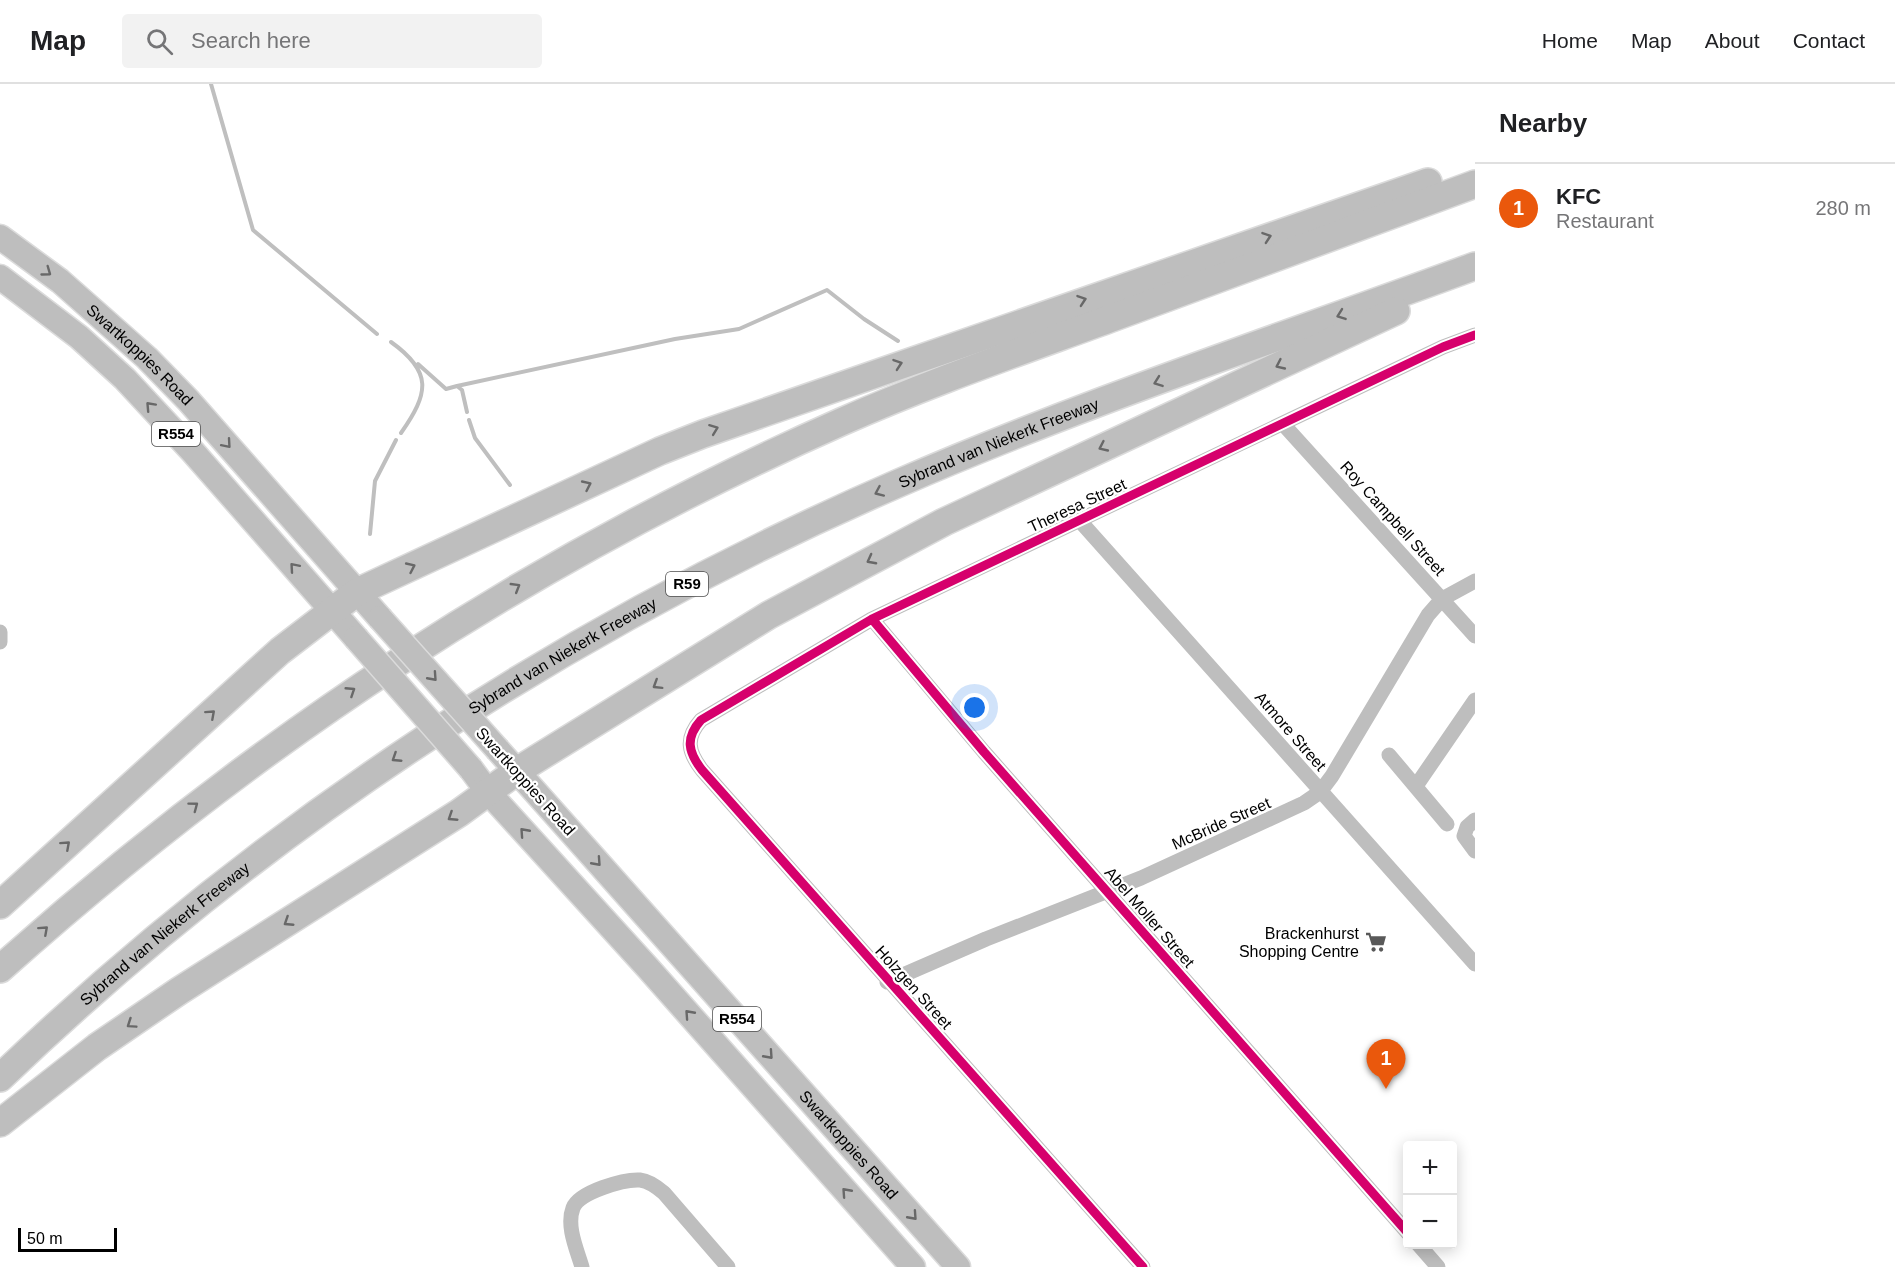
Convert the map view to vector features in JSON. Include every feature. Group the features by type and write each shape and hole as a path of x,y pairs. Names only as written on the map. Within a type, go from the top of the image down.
{"highway":[{"path":"0,904 280,651 357,592 703,434 1475,166"},
{"path":"0,969 182,816 346,694 499,598 618,531 797,442 909,394 1475,184"},
{"path":"0,1122 119,1032 517,771 769,615 995,498 1438,292 1468,269"},
{"name":"Sybrand van Niekerk Freeway","path":"0,1078 68,1015 181,917 278,843 380,768 530,672 616,622 750,551 931,470 1047,423 1468,269"}],"main road":[{"name":"Swartkoppies Road","path":"0,237 60,281 147,358 188,400 958,1267"},
{"name":"Swartkoppies Road","path":"0,277 79,337 125,379 333,611 471,769 488,792 648,968 913,1267"}],"street":[{"name":"Theresa Street","path":"701,720 872,619 1443,347 1475,335"},
{"name":"Roy Campbell Street","path":"1283,424 1475,636"},
{"name":"Atmore Street","path":"1080,521 1475,964"},
{"name":"McBride Street","path":"887,982 1252,829 1320,792 1352,744 1404,652 1428,615 1442,599 1475,581"},
{"name":"Abel Moller Street","path":"872,619 984,752 1403,1228"},
{"path":"0,632 0,642"},
{"path":"1416,786 1475,700"},
{"name":"Holzgen Street","path":"701,720 693,729 690,738 692,757 887,982 1143,1267"},
{"path":"1389,755 1448,824"},
{"path":"1475,820 1467,827 1464,836 1475,851"},
{"path":"582,1267 571,1224 573,1207 579,1200 614,1184 639,1180 658,1188 728,1267"},
{"path":"1422,1249 1438,1267"}],"waterway":[{"path":"211,84 253,230 377,334"},
{"path":"457,386 675,339 739,329 827,290 864,319 898,341"},
{"path":"391,342 414,363 420,373 422,384 417,406 401,433"},
{"path":"418,364 446,389 457,386 462,390 467,412"},
{"path":"469,420 475,438 510,485"},
{"path":"370,534 375,481 396,440"}],"cycle path":[{"path":"1143,1267 702,770 691,751 692,733 701,720 872,619 1443,347 1475,335"},
{"path":"872,619 984,752 1403,1227"}],"place":[{"name":"Brackenhurst Shopping Centre","path":"1376,942"},
{"name":"KFC","path":"1386,1089"}]}
